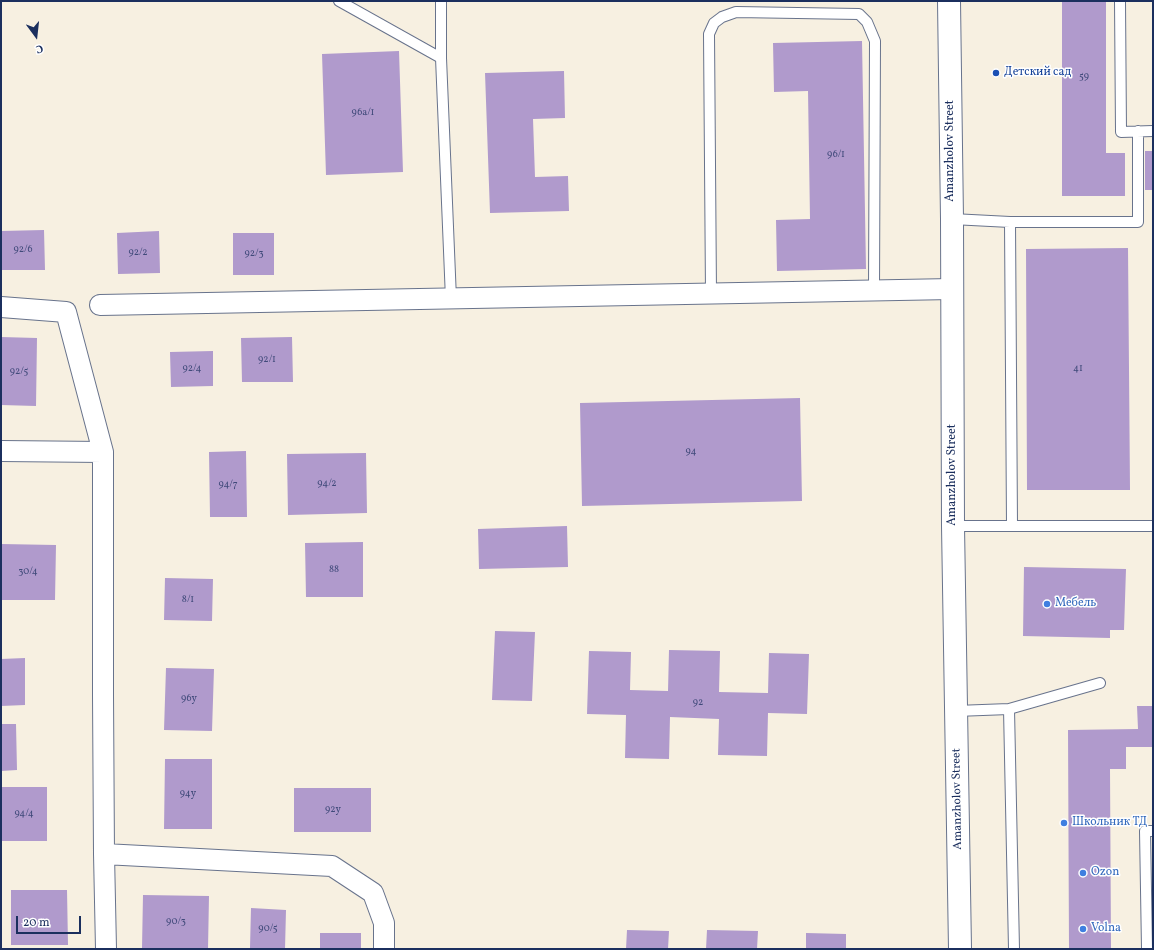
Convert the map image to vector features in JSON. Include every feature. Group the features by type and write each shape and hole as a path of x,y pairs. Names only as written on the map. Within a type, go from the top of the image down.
{"main road":[{"name":"Amanzholov Street","path":"950,1 953,526 960,949"}],"street":[{"path":"100,305 952,289"},
{"path":"1,307 66,312 103,452 102,695 106,949"},
{"path":"1,451 103,452"},
{"path":"104,854 332,866 373,893 384,923 384,949"}],"lane":[{"path":"339,1 441,58"},
{"path":"441,1 441,58 451,299"},
{"path":"1120,1 1121,132 1153,131"},
{"path":"711,294 710,34 714,23 722,17 736,12 859,14 867,22 874,41 874,291"},
{"path":"952,219 1010,222 1138,222 1138,131"},
{"path":"1010,222 1012,526"},
{"path":"953,526 1153,526"},
{"path":"956,711 1009,709 1100,683"},
{"path":"1009,709 1014,949"},
{"path":"1147,949 1145,831 1153,831"}],"building":[{"path":"1062,1 1106,1 1106,153 1125,153 1125,196 1062,196"},
{"path":"862,41 866,269 777,271 776,220 810,219 808,91 774,92 773,43"},
{"path":"399,51 403,172 326,175 322,54"},
{"path":"564,71 565,118 533,119 535,177 568,176 569,211 490,213 485,73"},
{"path":"1145,151 1153,151 1153,190 1145,190"},
{"path":"44,230 45,270 1,270 1,231"},
{"path":"159,231 160,273 118,274 117,233"},
{"path":"233,233 274,233 274,275 233,275"},
{"path":"1128,248 1130,490 1027,490 1026,249"},
{"path":"1,337 37,338 36,406 1,405"},
{"path":"292,337 293,382 242,382 241,338"},
{"path":"213,351 213,386 171,387 170,352"},
{"path":"800,398 802,501 582,506 580,403"},
{"path":"246,451 247,517 210,517 209,452"},
{"path":"366,453 367,513 288,515 287,454"},
{"path":"567,526 568,567 479,569 478,529"},
{"path":"363,542 363,597 306,597 305,543"},
{"path":"1,544 56,545 55,600 1,600"},
{"path":"1024,567 1126,569 1124,630 1110,630 1110,638 1023,636"},
{"path":"165,578 213,579 212,621 164,620"},
{"path":"495,631 535,632 532,701 492,700"},
{"path":"669,650 720,651 719,692 768,693 769,653 809,654 807,714 768,713 767,756 718,755 719,719 670,717 669,759 625,758 626,715 587,714 589,651 631,652 630,690 668,691"},
{"path":"25,658 25,705 1,706 1,659"},
{"path":"166,668 214,669 212,731 164,730"},
{"path":"1137,706 1153,706 1153,747 1126,747 1126,769 1110,769 1111,949 1069,949 1068,730 1138,729"},
{"path":"1,724 16,724 17,770 1,771"},
{"path":"165,759 212,759 212,829 164,829"},
{"path":"1,787 47,787 47,841 1,841"},
{"path":"294,788 371,788 371,832 294,832"},
{"path":"11,890 67,890 68,945 11,945"},
{"path":"143,895 209,896 208,949 142,948"},
{"path":"251,908 286,910 285,949 250,948"},
{"path":"627,930 669,931 668,949 626,949"},
{"path":"707,930 758,931 757,949 706,949"},
{"path":"320,933 361,933 361,949 320,949"},
{"path":"806,933 846,934 846,949 806,949"}],"place":[{"name":"Детский сад","path":"996,73"},
{"name":"Мебель","path":"1047,604"},
{"name":"Школьник ТД","path":"1064,823"},
{"name":"Ozon","path":"1083,873"},
{"name":"Volna","path":"1083,929"}]}
